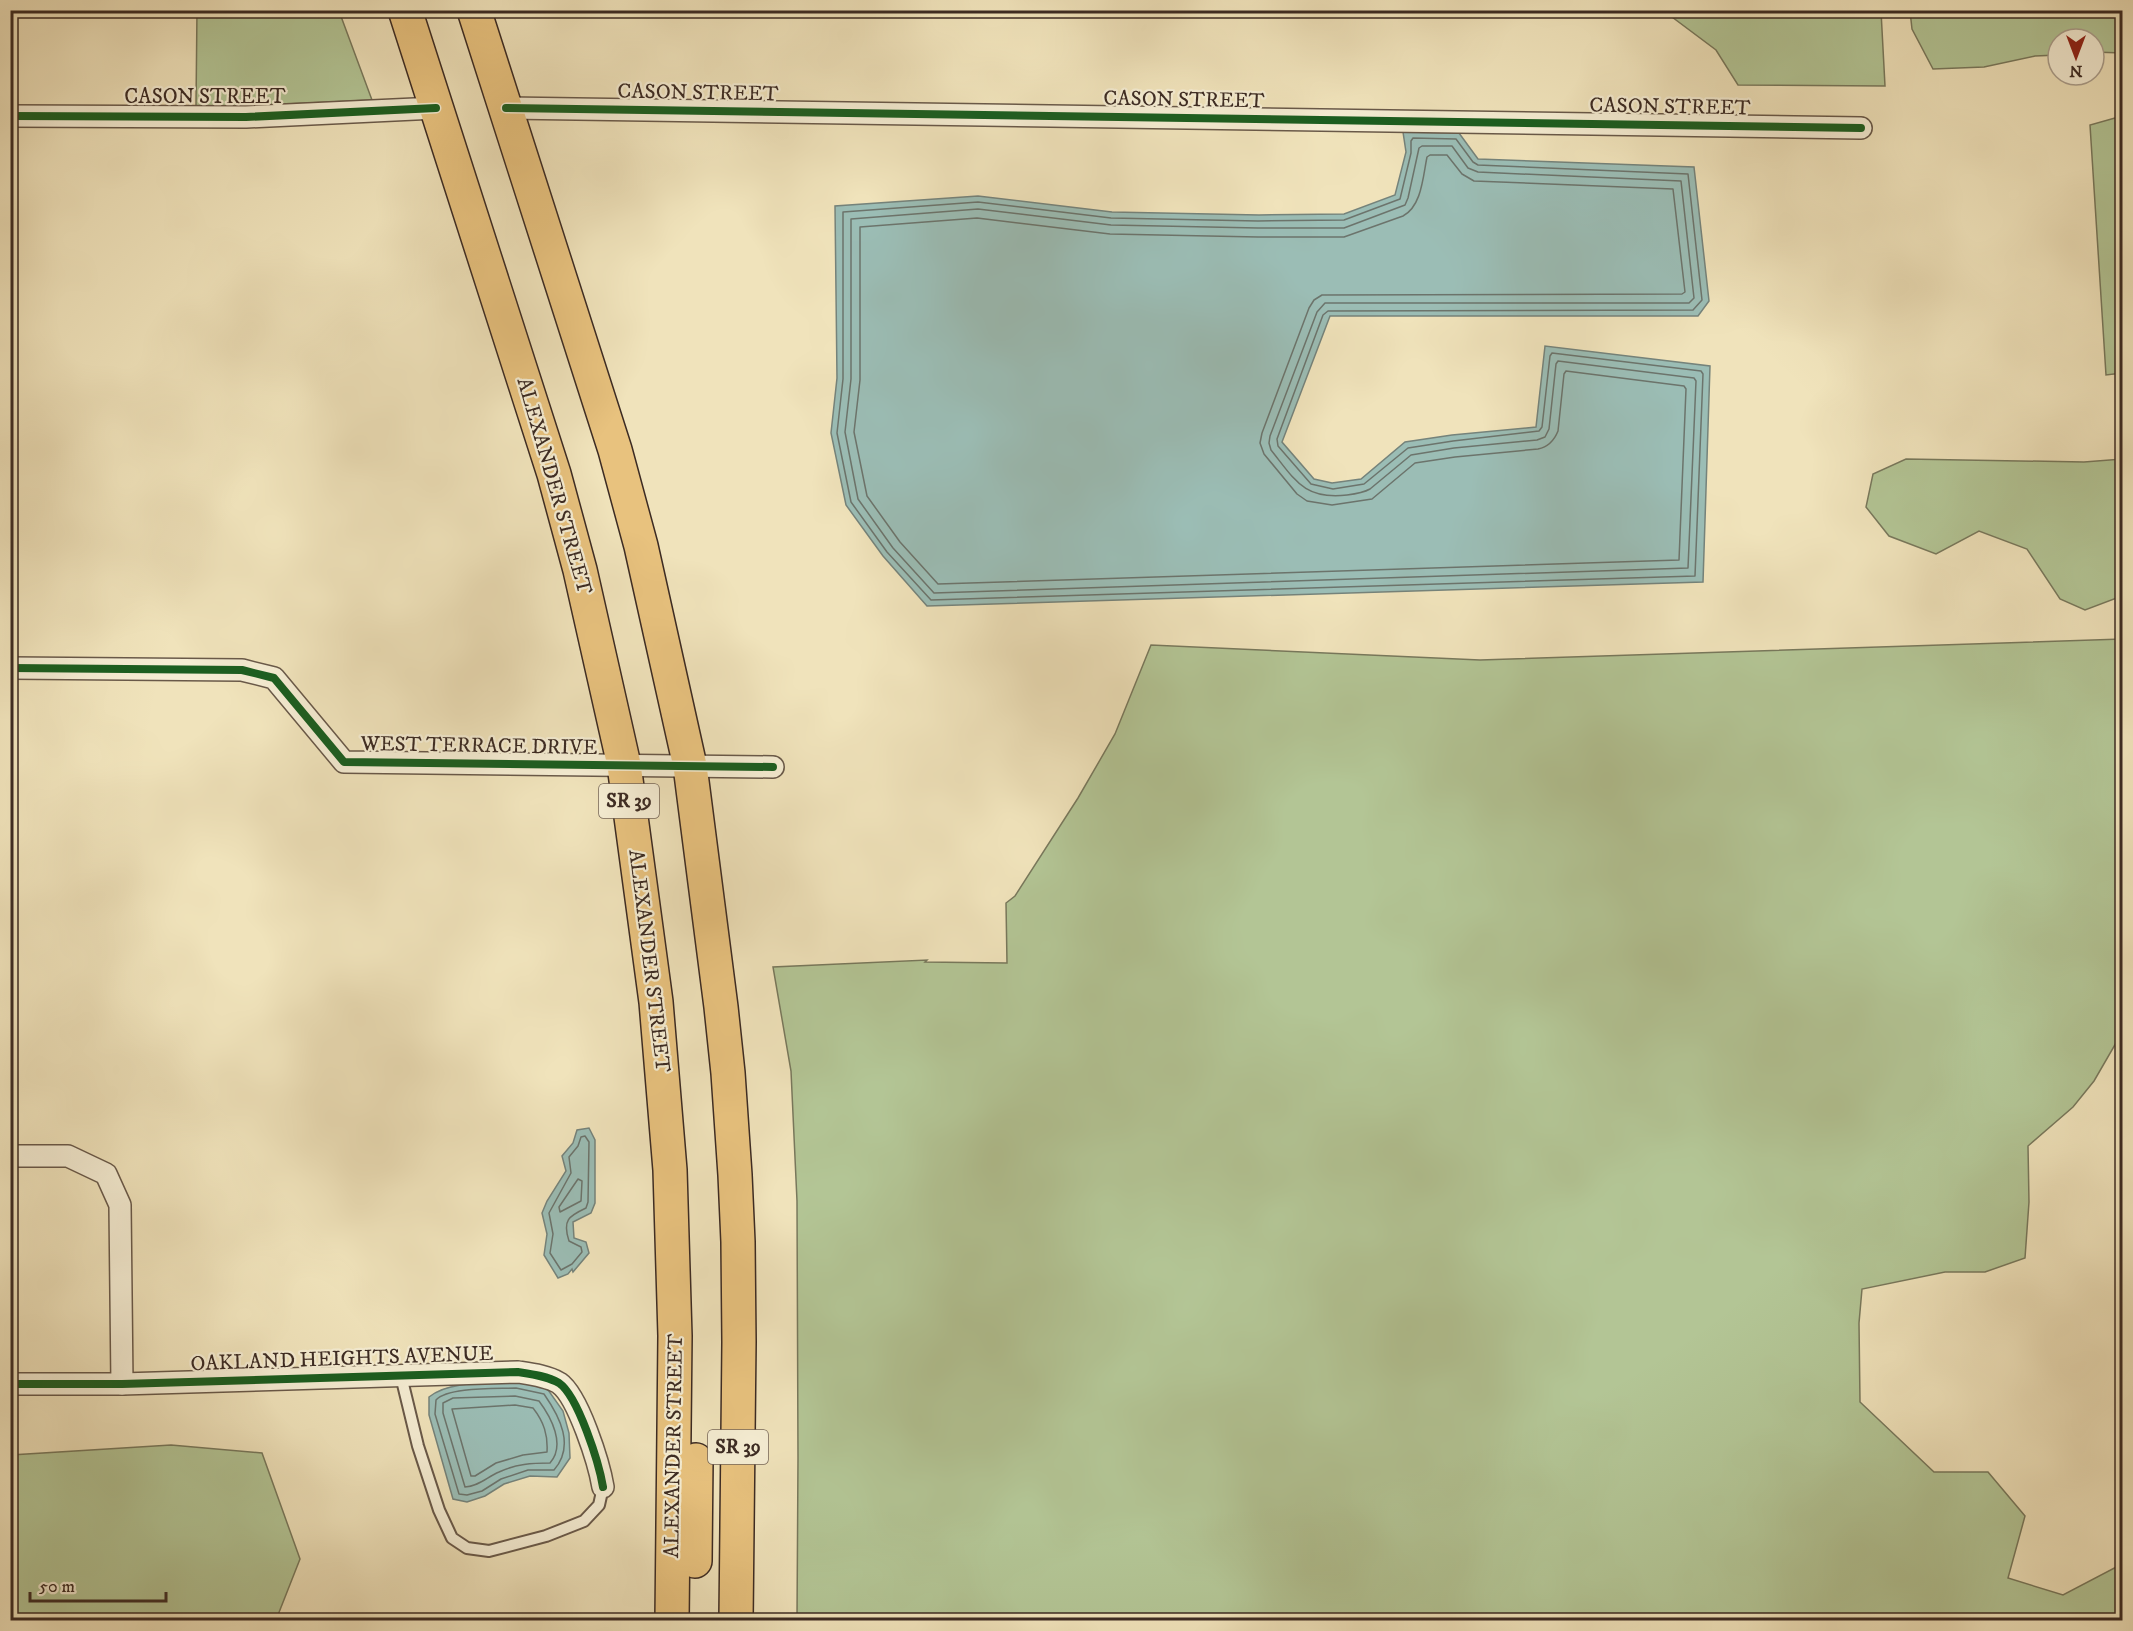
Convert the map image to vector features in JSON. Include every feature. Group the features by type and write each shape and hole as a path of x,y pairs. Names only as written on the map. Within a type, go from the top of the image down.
{"main road":[{"name":"ALEXANDER STREET","path":"405,10 554,474 580,570 624,765 656,1002 666,1100 673,1236 675,1336 672,1620"},
{"name":"SR 39","path":"474,10 615,450 641,546 690,766 723,1029 735,1174 739,1342 736,1620"},
{"path":"666,1100 685,1148 692,1191 695,1280 694,1620"}],"street":[{"name":"CASON STREET","path":"10,116 246,117 436,108"},
{"name":"CASON STREET","path":"506,108 1861,128"},
{"name":"WEST TERRACE DRIVE","path":"10,668 242,670 274,678 344,762 773,767"},
{"path":"10,1156 68,1156 106,1174 120,1205 122,1384"},
{"name":"OAKLAND HEIGHTS AVENUE","path":"10,1384 122,1384 518,1372 542,1376 560,1384 573,1401 598,1463 603,1486"}],"lane":[{"path":"401,1376 417,1446 439,1510 452,1538 467,1548 489,1551 546,1536 584,1521 599,1505 603,1486"}],"green space":[{"path":"197,10 339,11 372,100 196,106"},
{"path":"1664,11 1881,11 1885,86 1738,85 1716,50"},
{"path":"1910,11 2122,11 2122,53 2106,52 2106,27 2046,27 2046,56 1984,67 1933,69 1912,29"},
{"path":"2122,116 2122,373 2106,375 2090,125"},
{"path":"1906,459 2084,462 2122,459 2122,596 2085,610 2060,599 2027,549 1979,531 1936,554 1889,536 1866,507 1873,474"},
{"path":"2122,639 2122,1036 2094,1081 2073,1107 2028,1146 2029,1202 2025,1258 1985,1272 1945,1272 1862,1289 1859,1323 1860,1402 1934,1472 1988,1472 2025,1516 2008,1578 2063,1595 2122,1564 2122,1620 797,1620 797,1201 791,1071 773,967 927,960 925,962 1007,963 1006,903 1015,896 1078,798 1115,734 1151,645 1480,660"},
{"path":"171,1445 262,1453 300,1559 276,1620 11,1620 11,1455"}],"water":[{"path":"1403,132 1459,133 1478,159 1694,167 1709,301 1698,316 1330,316 1282,442 1314,479 1332,483 1361,479 1405,442 1536,427 1545,346 1710,366 1703,582 927,606 883,556 846,505 831,433 837,378 835,206 978,196 1112,212 1344,214 1395,195 1406,152"},
{"path":"589,1128 595,1140 595,1203 591,1213 573,1222 574,1238 586,1242 589,1253 573,1272 572,1269 568,1274 558,1278 544,1255 547,1234 542,1213 566,1171 562,1156 573,1143 577,1130"},
{"path":"516,1382 546,1387 563,1411 569,1433 570,1458 557,1477 530,1476 504,1484 485,1496 467,1502 453,1499 429,1415 429,1397 458,1385"}],"cycle path":[{"path":"10,116 246,117 436,108"},
{"path":"506,108 1861,128"},
{"path":"10,668 242,670 274,678 344,762 773,767"},
{"path":"10,1384 122,1384 518,1372 544,1377 559,1383 566,1390 587,1431 603,1487"}]}
